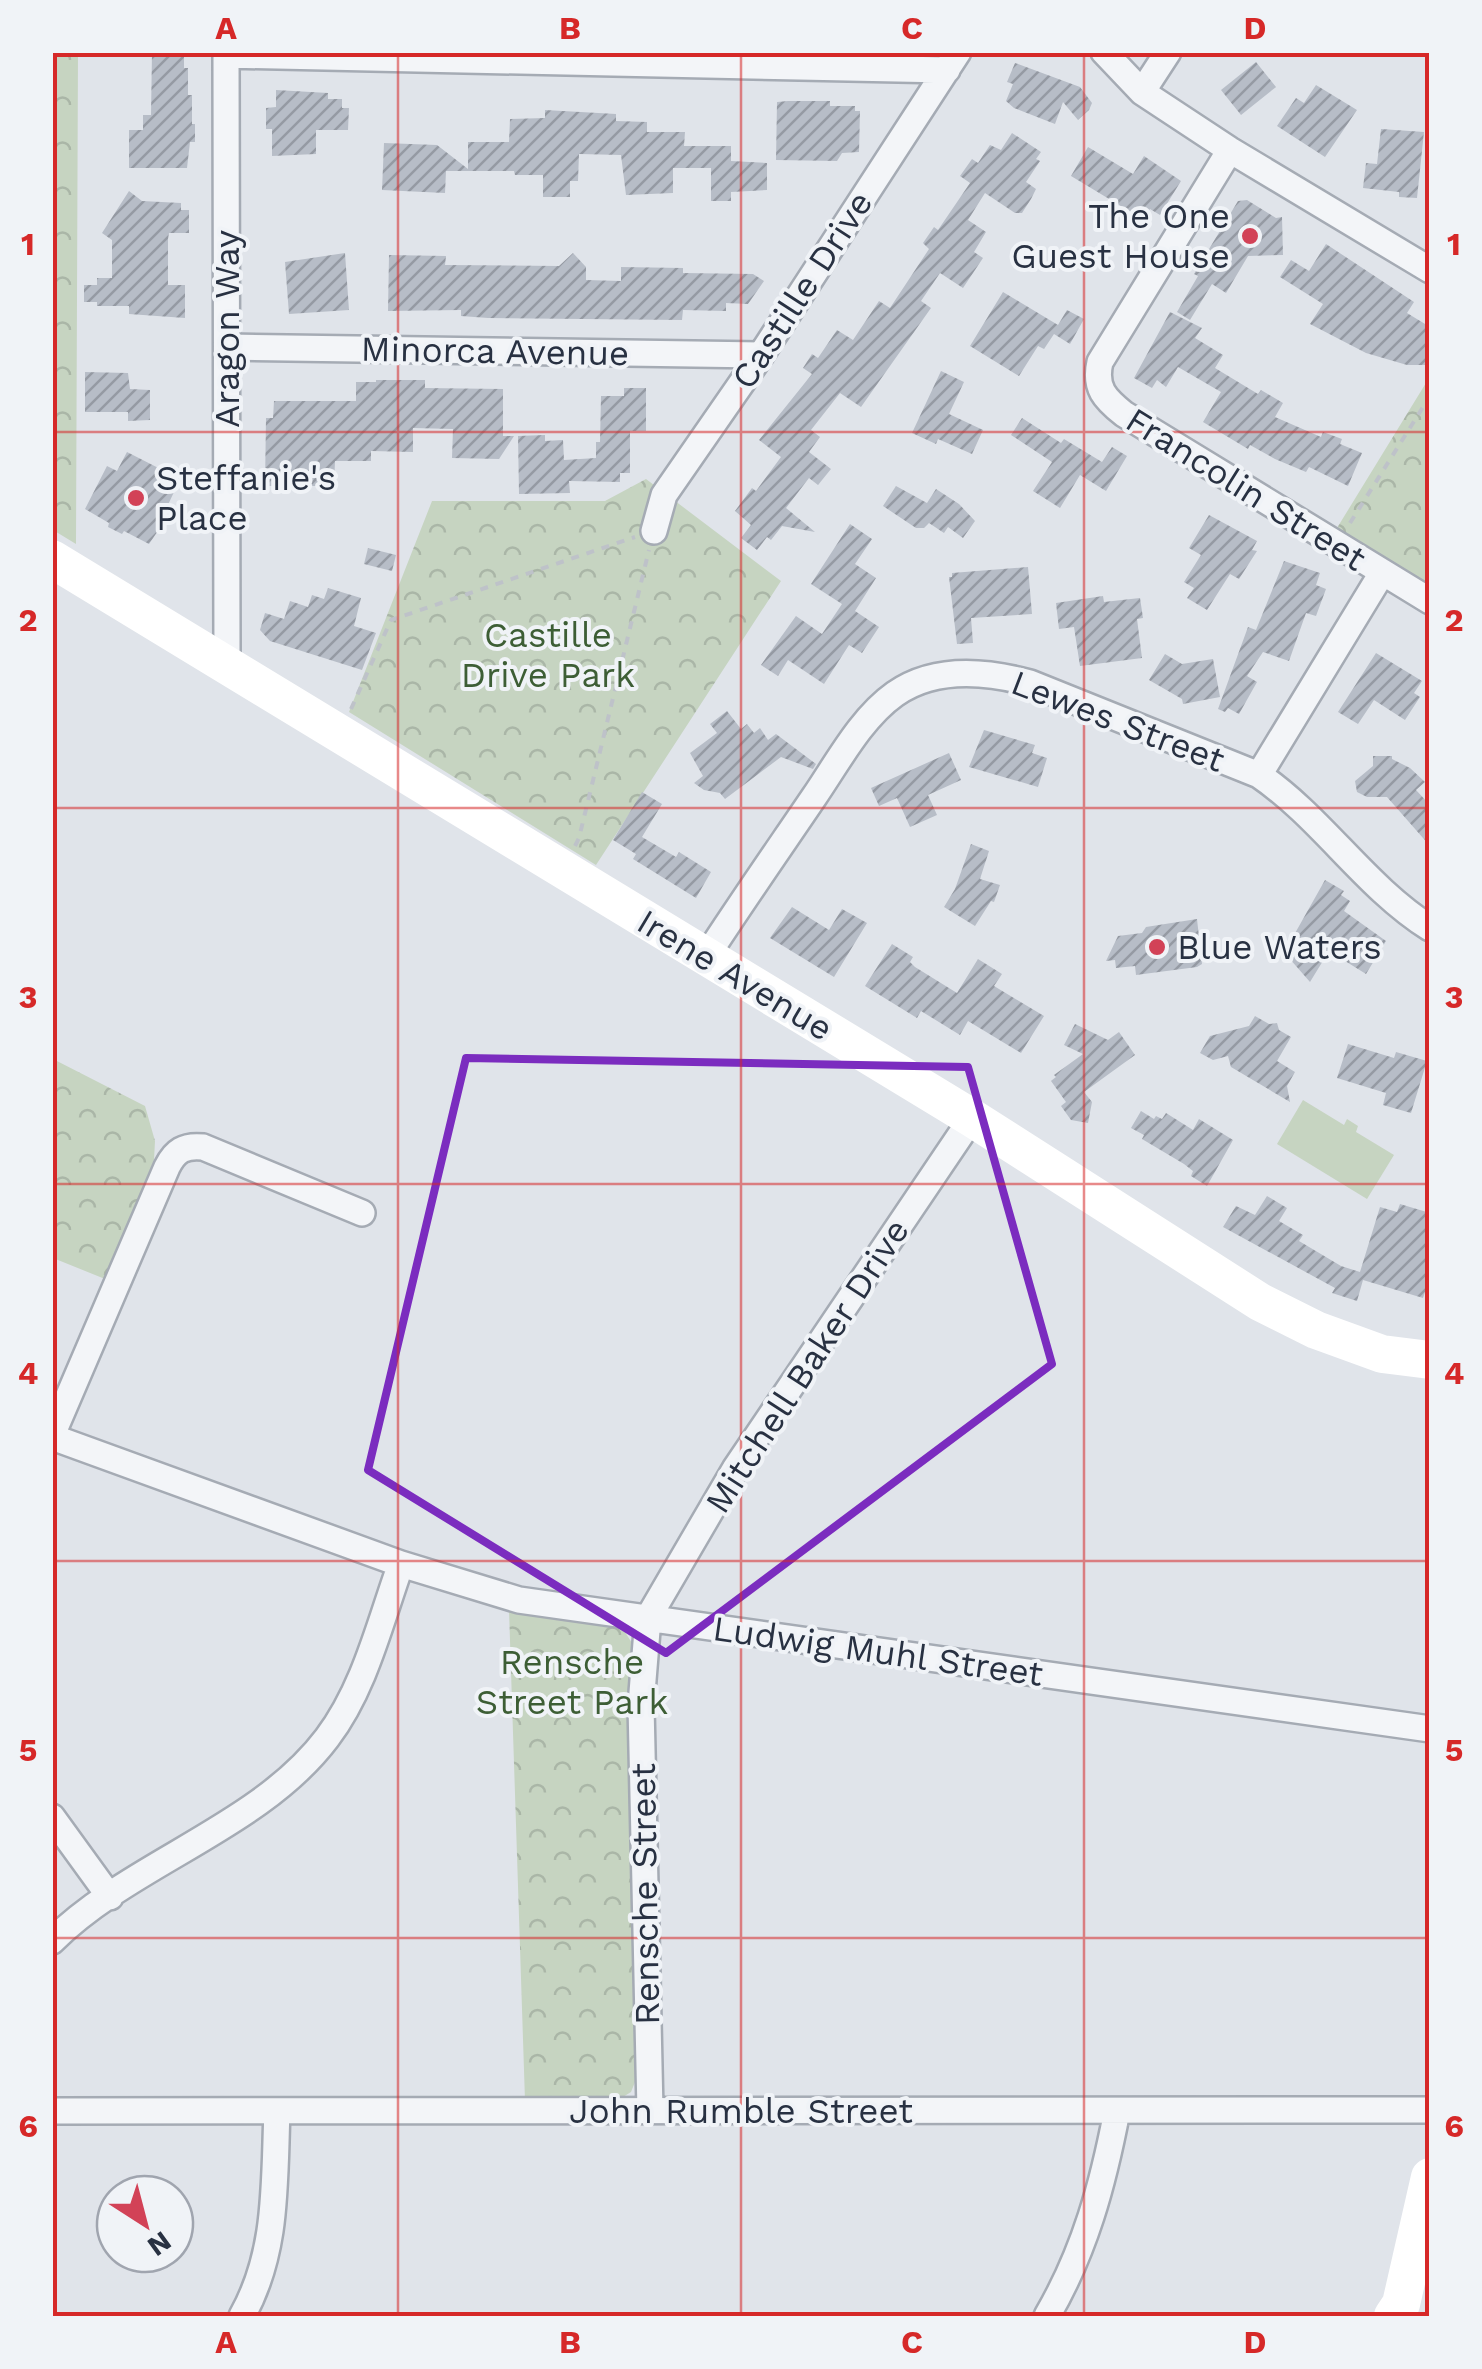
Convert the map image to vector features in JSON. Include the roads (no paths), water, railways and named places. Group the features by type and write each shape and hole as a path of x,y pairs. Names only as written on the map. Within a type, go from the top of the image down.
{"street":[{"path":"1104,52 1142,92 1230,150 1430,270"},
{"path":"1142,92 1168,52"},
{"path":"226,54 953,61"},
{"name":"Aragon Way","path":"226,54 227,665"},
{"name":"Castille Drive","path":"654,531 664,495 761,355 953,61"},
{"name":"Francolin Street","path":"1230,150 1100,362 1098,384 1107,400 1124,414 1430,601"},
{"name":"Minorca Avenue","path":"228,347 761,355"},
{"name":"Irene Avenue","path":"52,559 972,1118 1260,1302 1316,1330 1382,1354 1430,1360"},
{"path":"1259,775 1382,574"},
{"name":"Lewes Street","path":"706,957 876,711 896,693 958,674 998,674 1030,683 1259,775 1284,792 1401,907 1430,928"},
{"name":"Mitchell Baker Drive","path":"648,1618 735,1469 972,1118"},
{"path":"52,1436 167,1167 178,1151 203,1147 362,1212"},
{"name":"Ludwig Muhl Street","path":"52,1436 401,1564 519,1600 1430,1729"},
{"path":"52,1941 110,1896 278,1788 304,1764 347,1708 401,1564"},
{"name":"Rensche Street","path":"648,1618 641,1705 650,2111"},
{"path":"52,1817 110,1896"},
{"name":"John Rumble Street","path":"52,2111 1430,2110"},
{"path":"242,2316 260,2278 273,2225 277,2111"},
{"path":"1047,2316 1090,2226 1117,2111"},
{"path":"1412,2310 1417,2234 1430,2177"}],"place":[{"name":"The One Guest House","path":"1250,236"},
{"name":"Steffanie's Place","path":"136,498"},
{"name":"Blue Waters","path":"1157,947"}],"park label":[{"name":"Castille Drive Park","path":"548,655"},
{"name":"Rensche Street Park","path":"572,1682"}]}
